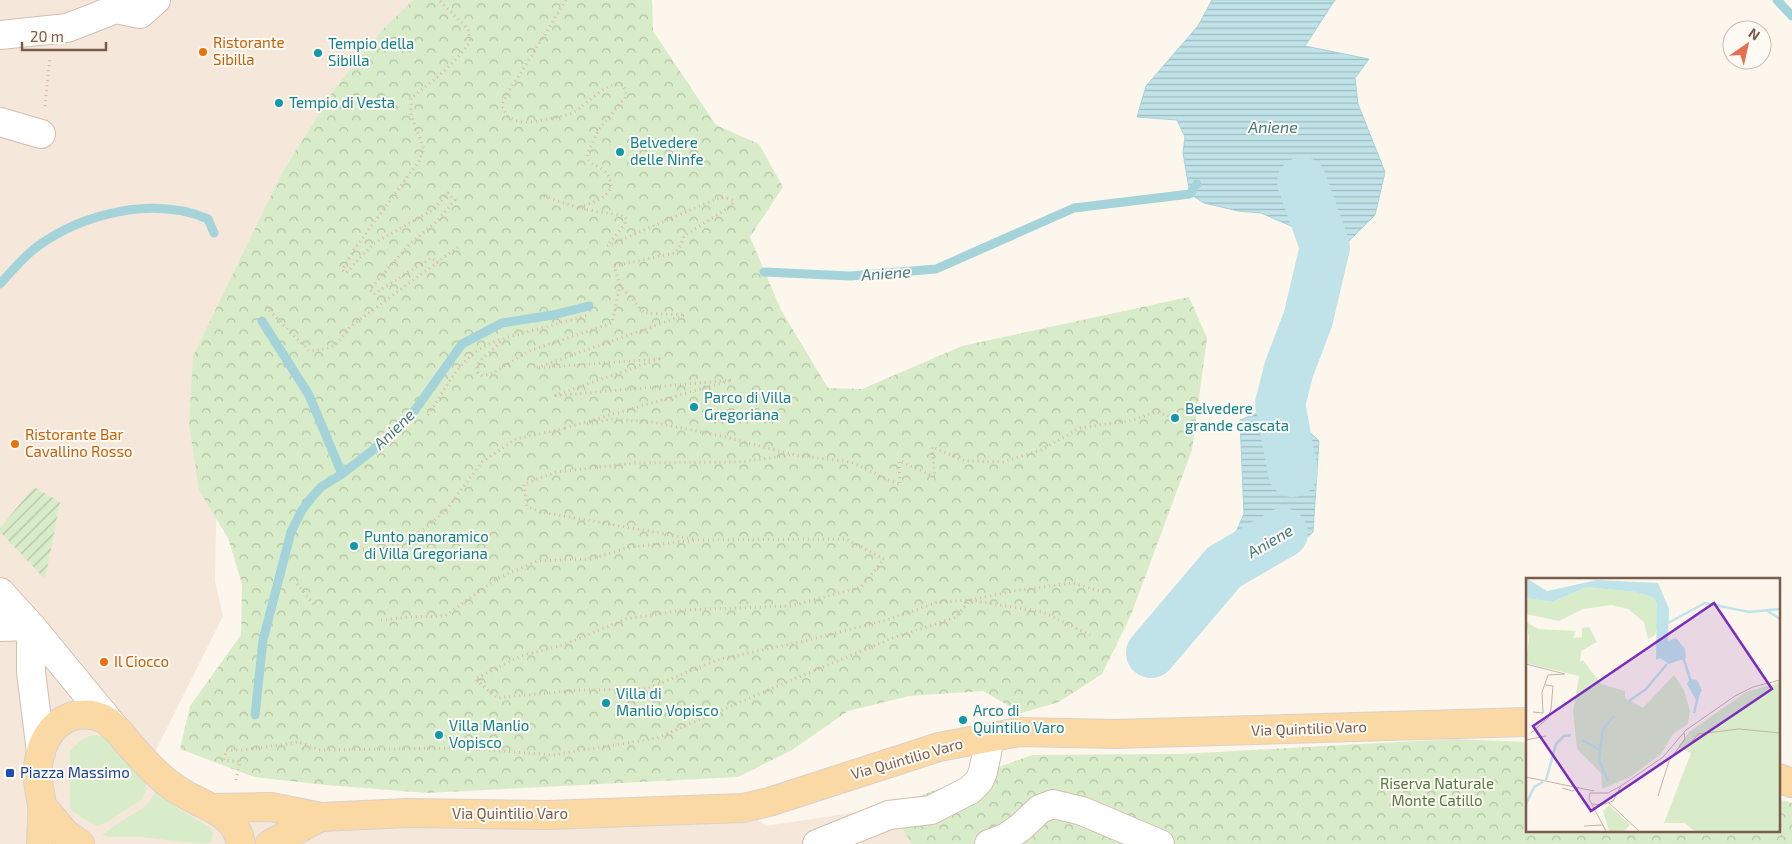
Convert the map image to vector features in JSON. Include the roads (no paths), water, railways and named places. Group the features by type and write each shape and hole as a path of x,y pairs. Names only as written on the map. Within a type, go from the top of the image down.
{"main road":[{"path":"40,844 42,806 38,777 41,752 53,728 64,719 78,714 95,716 114,727 148,766 161,778 187,795 222,808 271,807 321,817"},
{"name":"Via Quintilio Varo","path":"321,817 407,813 547,816 743,808 769,802 939,747 1019,732 1116,734 1526,722"},
{"path":"1780,779 1792,783"},
{"path":"42,806 65,833 80,844"},
{"path":"222,808 240,838 241,844"},
{"path":"270,844 321,817"}],"street":[{"path":"0,35 68,28 116,9 146,6"},
{"path":"0,122 43,121"},
{"path":"0,592 31,626 114,727"},
{"path":"0,622 31,626"},
{"path":"0,628 31,626"},
{"path":"31,626 31,672 41,752"},
{"path":"817,844 889,815 931,810 970,790 979,781 983,772 990,738"},
{"path":"989,844 1007,837 1021,828 1040,809 1053,804 1082,811 1160,844"}],"water":[{"name":"Aniene","path":"1212,0 1335,0 1305,46 1369,59 1355,78 1358,104 1385,172 1375,215 1348,242 1325,247 1298,229 1261,213 1238,211 1204,203 1190,194 1183,153 1185,137 1177,120 1137,117 1146,86 1198,26"},
{"name":"Aniene","path":"1280,404 1319,441 1313,532 1277,564 1224,567 1227,552 1244,514 1240,420"}],"waterway":[{"path":"1777,0 1792,16"},
{"name":"Aniene","path":"1293,472 1280,404 1289,369 1308,319 1325,247 1302,182"},
{"name":"Aniene","path":"764,272 850,276 936,269 1074,208 1190,194 1197,184"},
{"name":"Aniene","path":"0,284 38,246 56,234 98,217 143,209 187,212 208,219 214,233"},
{"name":"Aniene","path":"262,321 309,395 342,474 382,443 415,410 462,344 502,323 553,315 589,306"},
{"path":"255,715 263,640 291,532 302,510 312,497 321,487 342,474"},
{"name":"Aniene","path":"1151,653 1224,567 1283,533"}],"place":[{"name":"Ristorante Sibilla","path":"203,52"},
{"name":"Tempio della Sibilla","path":"318,53"},
{"name":"Tempio di Vesta","path":"279,103"},
{"name":"Belvedere delle Ninfe","path":"620,152"},
{"name":"Parco di Villa Gregoriana","path":"694,407"},
{"name":"Belvedere grande cascata","path":"1175,418"},
{"name":"Ristorante Bar Cavallino Rosso","path":"15,444"},
{"name":"Punto panoramico di Villa Gregoriana","path":"354,546"},
{"name":"Il Ciocco","path":"104,662"},
{"name":"Villa di Manlio Vopisco","path":"606,703"},
{"name":"Arco di Quintilio Varo","path":"963,720"},
{"name":"Villa Manlio Vopisco","path":"439,735"},
{"name":"Piazza Massimo","path":"10,773"}],"park label":[{"name":"Riserva Naturale Monte Catillo","path":"1437,792"}]}
